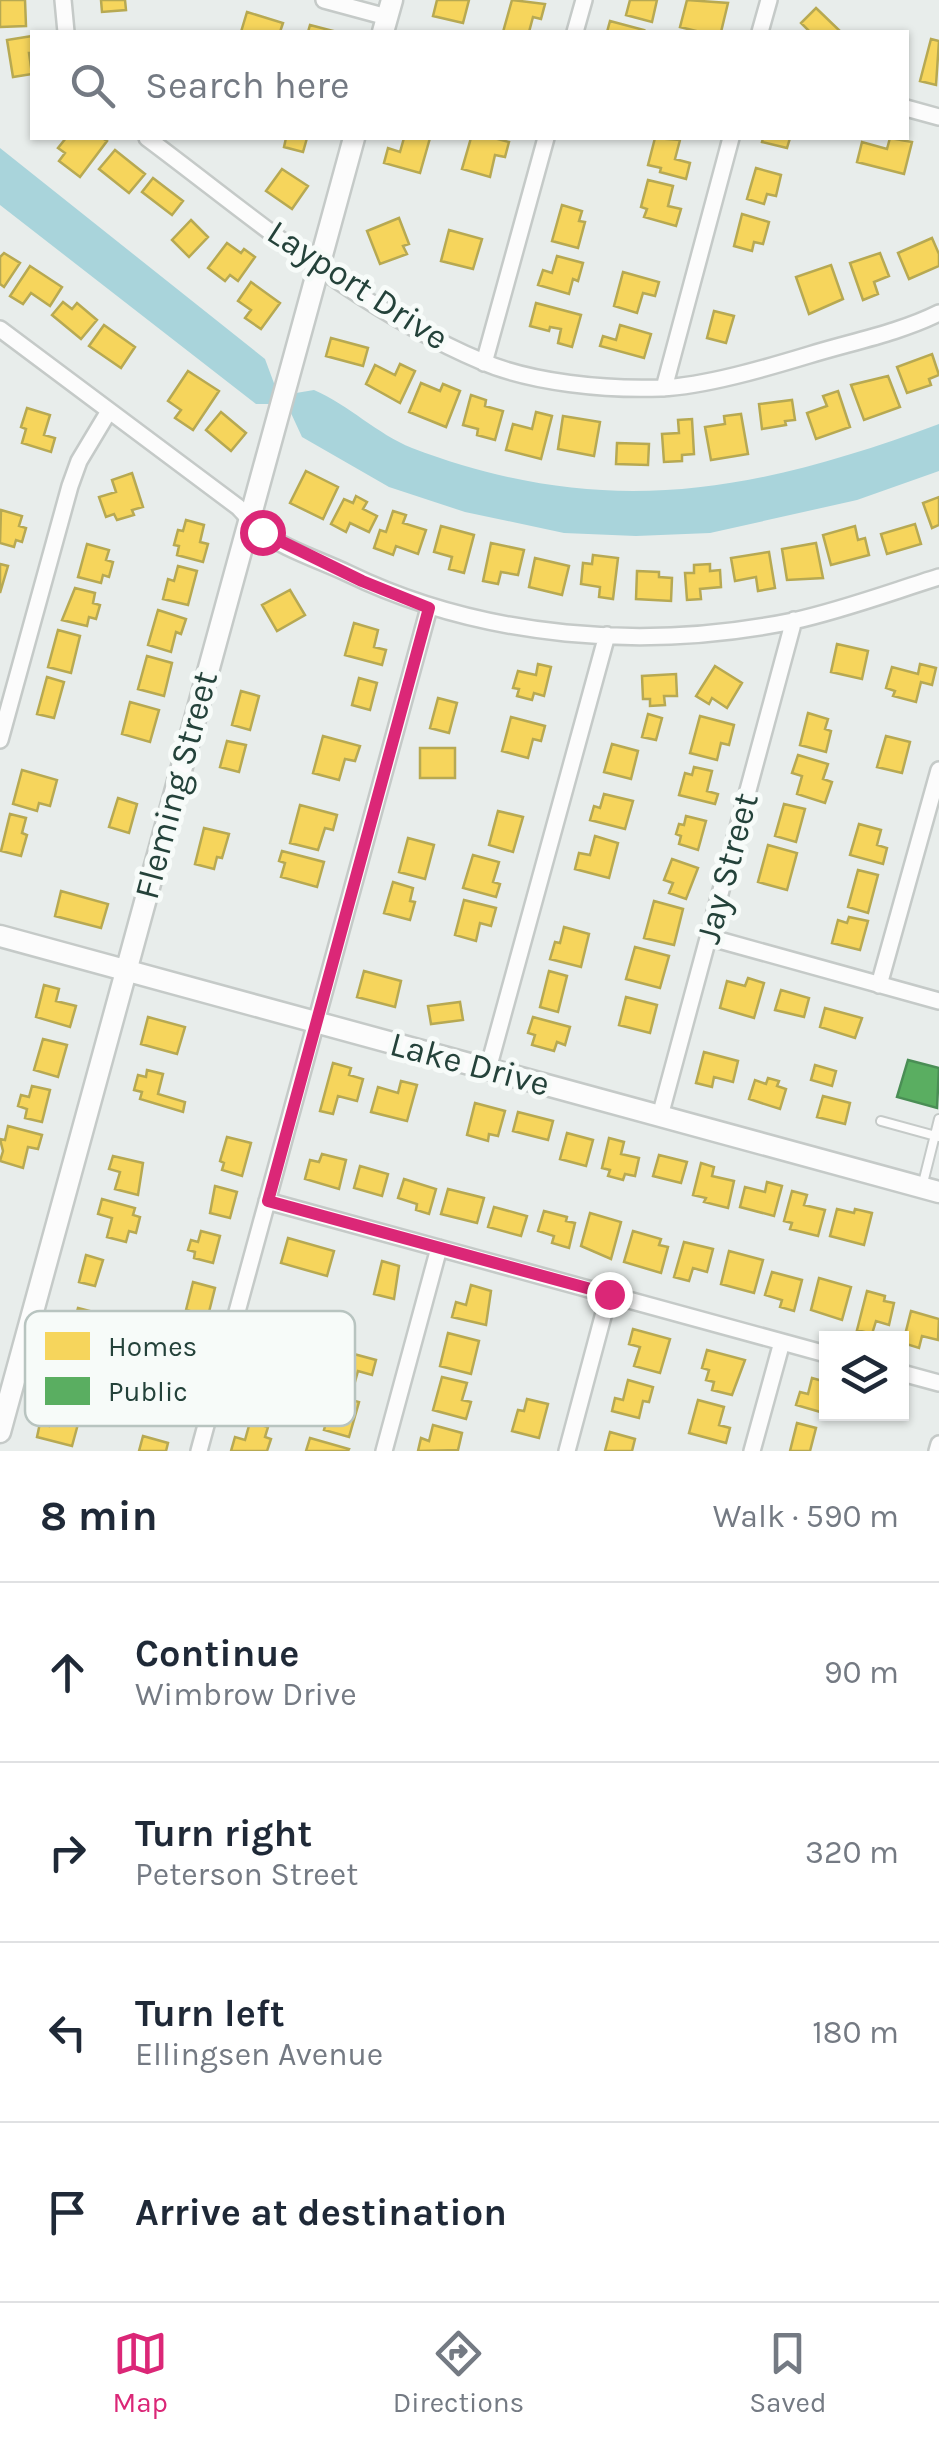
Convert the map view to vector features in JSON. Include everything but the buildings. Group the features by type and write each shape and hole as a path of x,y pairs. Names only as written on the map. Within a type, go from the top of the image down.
{"street":[{"path":"63,0 66,30"},
{"path":"324,0 387,17"},
{"path":"576,30 584,0"},
{"path":"761,30 769,0"},
{"path":"909,109 939,117"},
{"name":"Layport Drive","path":"150,140 408,326 484,363 527,375 603,386 664,388 770,367 939,313"},
{"name":"Fleming Street","path":"33,1311 353,140"},
{"path":"484,363 545,140"},
{"path":"664,388 730,140"},
{"path":"0,329 262,532 362,581 429,608 520,627 607,636 706,634 794,620 939,577"},
{"path":"0,740 70,486 79,461 109,411"},
{"path":"238,1311 429,608"},
{"name":"Jay Street","path":"660,1116 794,620"},
{"path":"488,1069 607,636"},
{"path":"879,985 939,770"},
{"name":"Lake Drive","path":"0,936 930,1190"},
{"path":"708,937 939,1001"},
{"path":"268,1201 819,1352"},
{"path":"384,1451 439,1248"},
{"path":"567,1451 609,1294"},
{"name":"Fleming Street","path":"0,1432 25,1340"},
{"path":"752,1451 782,1342"},
{"path":"909,1376 939,1383"},
{"path":"199,1451 206,1426"},
{"path":"937,1451 939,1444"}],"lane":[{"path":"930,1190 939,1118"},
{"path":"881,1121 937,1136"}],"water":[{"path":"0,148 265,359 275,386 269,404 256,404 0,205"},
{"path":"314,390 412,448 482,471 549,485 614,491 678,489 741,481 871,448 939,424 939,471 857,500 710,533 564,533 465,512 389,487 302,437 290,411 296,393"}],"route":[{"path":"262,532 362,581 429,608 268,1201 609,1294"}]}
